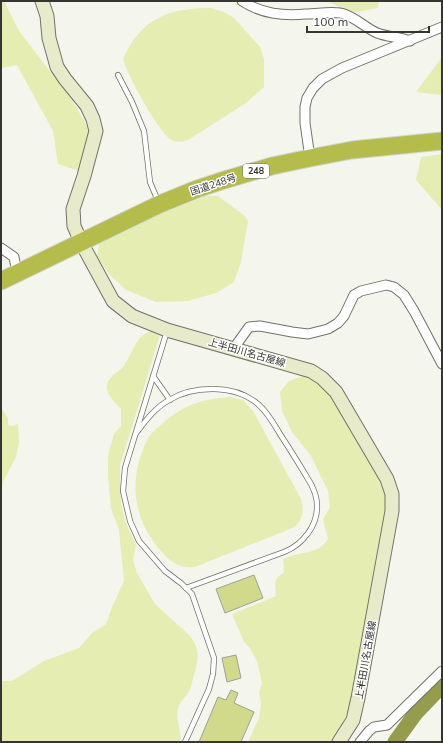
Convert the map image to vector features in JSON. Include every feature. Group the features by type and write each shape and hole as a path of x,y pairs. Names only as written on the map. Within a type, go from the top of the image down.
{"highway":[{"name":"国道248号","path":"1,281 160,204 215,183 272,166 352,150 442,141"}],"main road":[{"name":"上半田川名古屋線","path":"42,1 47,16 50,38 57,67 87,106 93,119 96,131 84,176 73,209 74,226 113,301 132,316 167,330 311,371 322,378 336,392 387,479 392,494 392,511 358,698 353,720 339,742"}],"street":[{"path":"242,1 260,11 273,14 291,15 329,12 341,13 351,17 380,34 410,41"},
{"path":"310,158 305,123 305,108 307,98 313,88 322,79 342,68 442,27"},
{"path":"1,248 14,258 17,273"},
{"path":"234,348 249,327 260,326 308,334 328,329 338,323 344,316 354,295 361,291 386,285 394,287 404,295 442,364"},
{"path":"360,742 374,727 387,726 442,672"}],"lane":[{"path":"118,75 132,102 144,131 150,182 160,204"},
{"path":"167,330 125,468 124,491 130,521 139,541 165,571 192,594 214,658 213,674 209,689 185,742"},
{"path":"153,376 170,400"},
{"path":"135,436 152,413 170,400 189,392 227,390 252,400 266,412 311,484 317,506 315,520 312,527 292,549 186,588"}],"green space":[{"path":"1,1 4,1 19,31 72,100 90,131 79,171 58,164 53,131 17,65 1,68"},
{"path":"327,1 379,1 378,8 351,13"},
{"path":"211,8 224,12 234,18 260,47 264,59 264,87 246,103 188,140 176,142 164,134 150,114 136,89 123,59 130,45 138,34 158,18 169,13 182,10"},
{"path":"442,57 442,95 416,92"},
{"path":"442,154 442,210 416,180 421,157"},
{"path":"206,196 218,196 245,216 248,221 241,262 234,282 216,293 188,301 156,302 126,290 109,274 97,257 99,244 165,212"},
{"path":"157,329 160,335 120,466 120,488 125,521 136,545 133,560 137,573 155,604 189,635 196,646 198,656 191,688 178,709 180,742 1,742 1,681 12,681 44,661 79,648 92,633 106,624 124,581 119,530 111,509 108,476 109,451 114,434 121,426 121,409 109,395 107,385 112,376 123,367 141,337 144,334"},
{"path":"305,375 323,386 330,395 382,482 387,499 387,508 377,553 374,583 356,682 348,710 338,734 333,742 248,742 259,718 261,703 259,693 262,683 257,661 249,647 244,642 232,614 276,596 276,579 284,573 283,559 317,549 328,539 323,519 330,507 328,491 311,456 292,432 282,411 280,392 289,381"},
{"path":"230,397 243,400 253,411 301,499 303,511 300,521 295,527 195,567 180,566 161,551 146,530 141,518 136,493 137,468 148,438 171,417 186,407 202,401"},
{"path":"1,408 8,418 8,425 12,426 18,424 19,442 16,457 3,482 1,500"}],"building":[{"path":"254,575 263,598 225,613 216,589"},
{"path":"236,655 241,678 227,682 222,658"},
{"path":"231,690 238,693 234,703 254,712 241,742 199,742 218,697 226,700"}],"waterway":[{"path":"395,742 416,713 442,686"}]}
